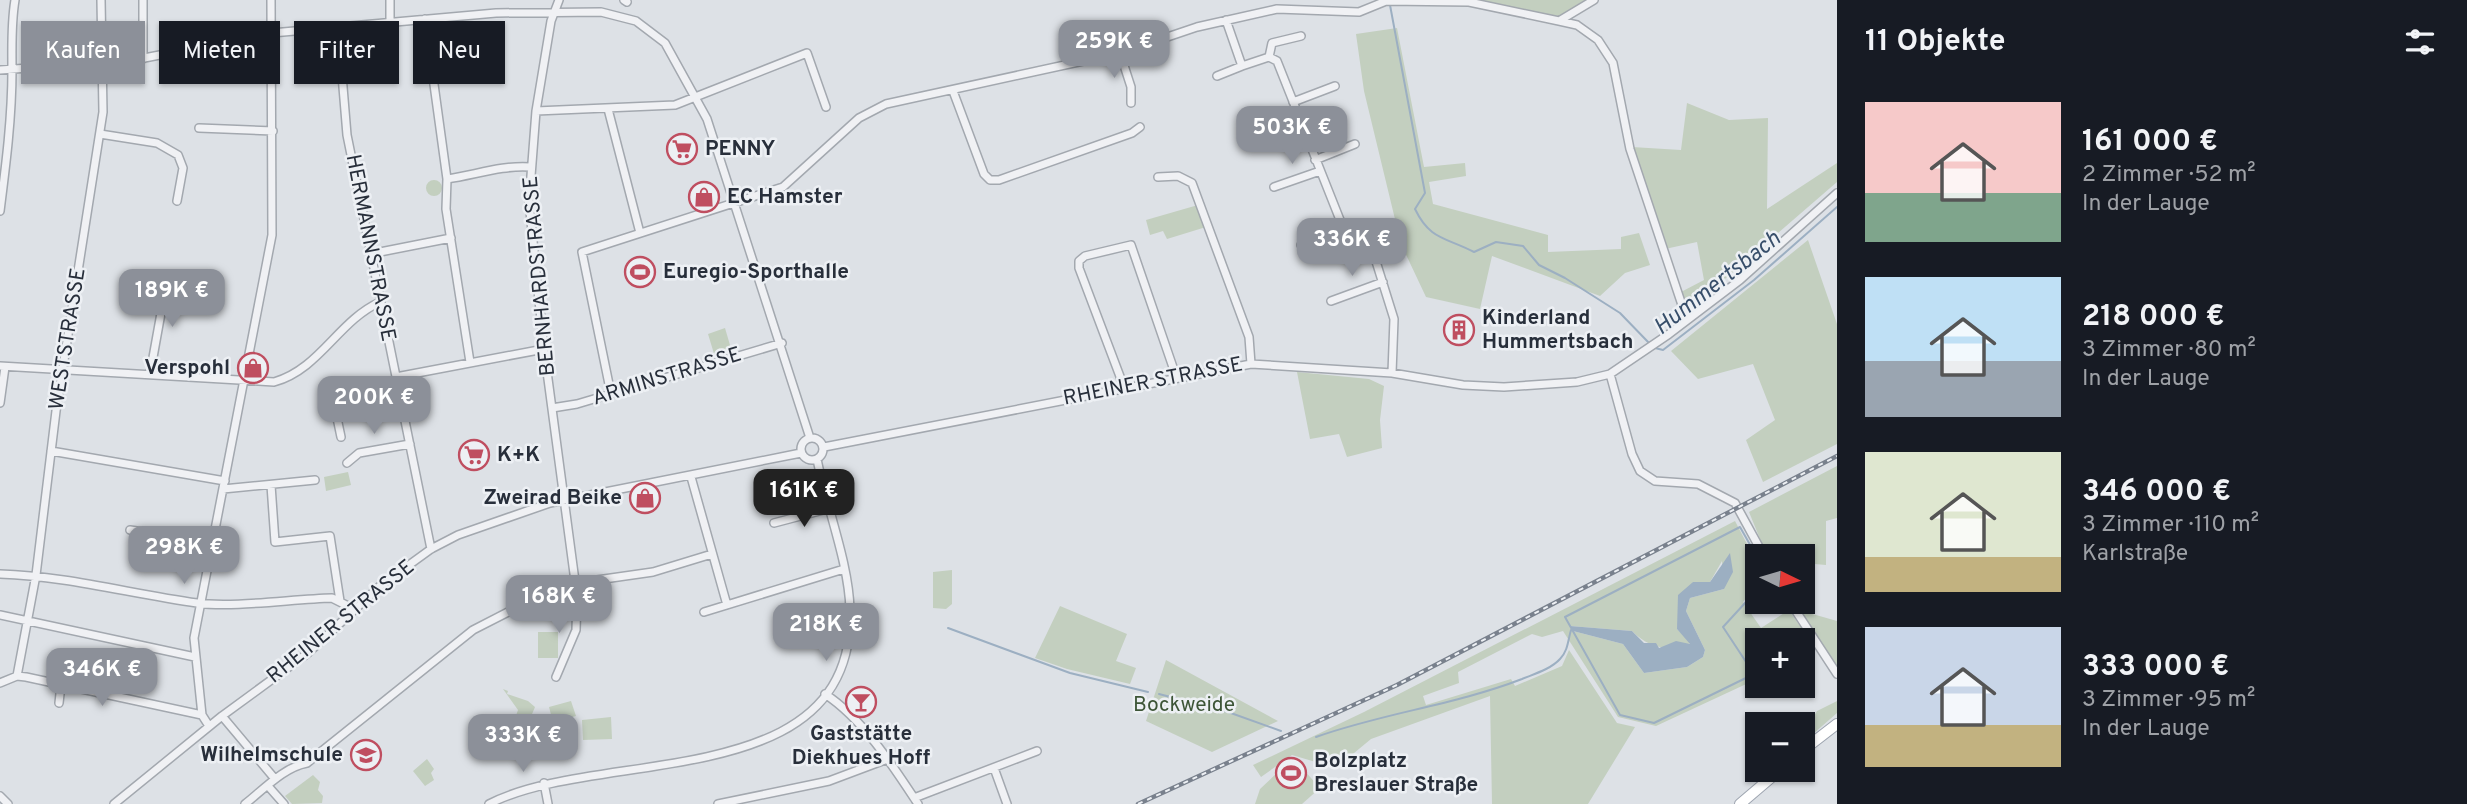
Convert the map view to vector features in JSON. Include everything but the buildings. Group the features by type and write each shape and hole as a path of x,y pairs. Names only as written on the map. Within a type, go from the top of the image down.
{"main road":[{"path":"1815,741 1837,724"},
{"path":"1740,804 1766,782"}],"street":[{"path":"0,211 7,163 12,70 10,32 15,0"},
{"name":"WESTSTRASSE","path":"101,0 102,21"},
{"path":"143,0 143,21"},
{"path":"271,0 272,21"},
{"path":"390,0 390,21"},
{"name":"BERNHARDSTRASSE","path":"556,677 576,630 577,596 544,349 529,202 536,111 559,0"},
{"path":"1559,21 1594,0"},
{"path":"611,394 582,253 783,187 859,118 878,108 1120,53 1226,20 1278,9 1366,11 1390,1 1469,2 1577,25 1598,40 1606,50 1618,78 1629,149 1687,320"},
{"path":"399,21 555,10 621,15 644,25 674,56 696,97 736,202 810,438"},
{"path":"425,19 447,180 446,209 470,362"},
{"path":"1226,20 1242,66"},
{"path":"1269,57 1272,43 1301,36"},
{"path":"536,111 675,105 807,53 826,107"},
{"path":"1120,53 1131,87 1131,103"},
{"path":"1217,76 1269,57 1277,61 1344,230"},
{"path":"0,70 21,69"},
{"name":"WESTSTRASSE","path":"17,677 29,622 51,451 100,134 103,84"},
{"path":"209,726 202,715 194,638 272,235 273,84"},
{"name":"HERMANNSTRASSE","path":"343,84 347,135 431,549"},
{"path":"1293,102 1335,86"},
{"path":"953,90 984,174 990,180 1018,174 1132,133 1140,127"},
{"path":"608,109 639,233"},
{"path":"1253,129 1297,113"},
{"path":"199,128 273,131"},
{"path":"100,134 157,143 178,155 183,168 177,201"},
{"path":"1315,160 1356,144"},
{"path":"447,180 509,166 530,167"},
{"path":"1274,187 1320,171"},
{"path":"1158,177 1178,176 1192,183 1249,337 1251,364"},
{"name":"RHEINER STRASSE","path":"824,447 1176,376 1251,364 1392,373 1463,385 1498,387 1577,383 1610,374 1648,349 1740,280 1837,193"},
{"path":"1301,245 1364,223 1394,319 1392,373"},
{"path":"370,254 451,238"},
{"path":"1124,387 1079,261 1085,256 1131,245 1176,376"},
{"path":"150,374 167,280"},
{"path":"1331,301 1383,282"},
{"path":"0,403 3,367 274,382 293,376 309,365 363,310 380,302"},
{"name":"ARMINSTRASSE","path":"552,408 611,394 782,343"},
{"path":"396,377 544,349"},
{"path":"1610,374 1632,454 1640,471 1655,481 1698,484 1735,503 1758,544"},
{"path":"341,437 336,413 348,401 399,390"},
{"path":"489,804 544,783 732,751 781,732 806,714 825,694 842,660 849,632 849,599 844,569 827,509 817,459 824,447 819,439 810,438 803,443 802,453 808,459 817,459"},
{"path":"346,463 359,453 410,444"},
{"path":"51,451 225,481"},
{"name":"RHEINER STRASSE","path":"114,804 209,726 308,653 380,586 431,549 492,521 563,501 802,453"},
{"path":"691,477 727,605"},
{"path":"223,489 315,480"},
{"path":"271,485 275,542 330,536 340,601"},
{"path":"774,523 827,509"},
{"path":"130,530 212,542"},
{"path":"576,583 653,572 712,554"},
{"path":"704,612 844,569"},
{"path":"0,574 36,575 200,603 332,598 340,601 352,612"},
{"path":"245,804 275,779 298,764 307,763 473,630 512,610 577,596"},
{"path":"1798,614 1837,674"},
{"path":"0,615 195,657"},
{"path":"0,684 17,677 202,715"},
{"path":"59,703 61,685"},
{"path":"825,694 854,717 916,801 1037,751"},
{"path":"222,716 275,779"},
{"path":"718,804 829,781 885,760"},
{"path":"994,768 1007,804"},
{"path":"544,783 548,804"},
{"path":"268,786 284,804"},
{"path":"0,796 8,804"}],"green space":[{"path":"1475,0 1589,0 1558,18"},
{"path":"1397,28 1424,167 1465,163 1466,176 1429,182 1433,204 1548,235 1548,252 1621,249 1621,237 1639,233 1650,265 1625,273 1600,296 1492,256 1480,309 1426,297 1401,244 1364,91 1356,34"},
{"path":"1687,103 1729,120 1768,118 1767,209 1837,163 1837,182 1689,310 1681,292 1704,280 1697,242 1665,249 1632,147 1681,150"},
{"path":"431,180 437,180 442,188 440,194 431,196 426,191 426,185"},
{"path":"1198,205 1206,227 1167,239 1163,231 1150,235 1146,220"},
{"path":"1808,240 1837,324 1837,444 1763,482 1746,440 1775,420 1753,364 1698,379 1671,351"},
{"path":"725,328 732,352 715,357 708,334"},
{"path":"1297,372 1369,379 1384,386 1380,420 1382,448 1347,457 1339,434 1310,439"},
{"path":"1837,466 1837,518 1826,521 1826,565 1815,564 1815,544 1762,544 1749,512"},
{"path":"348,472 351,485 326,491 324,477"},
{"path":"1735,521 1747,544 1743,602 1745,614 1751,614 1761,628 1745,628 1745,685 1656,726 1618,717 1563,631 1542,637 1532,634 1458,672 1459,683 1423,696 1426,705 1511,679 1515,686 1562,666 1569,650 1617,723 1635,727 1588,804 1492,804 1490,696 1371,739 1336,768 1292,755 1261,777 1253,765 1364,712","holes":["1722,561 1724,589 1690,598 1686,611 1705,650 1703,657 1687,667 1644,673 1623,644 1573,631 1570,626 1632,631 1638,637 1659,647 1691,643 1677,629 1693,582 1710,582"]},
{"path":"952,570 952,604 946,609 933,608 933,572"},
{"path":"1060,606 1127,634 1116,661 1136,668 1130,684 1067,669 1035,658"},
{"path":"1783,614 1792,614 1801,628 1761,628"},
{"path":"1802,614 1837,621 1837,668 1815,634 1815,628 1811,628"},
{"path":"538,632 558,632 558,658 538,658"},
{"name":"Bockweide","path":"1166,660 1278,721 1212,752 1146,721"},
{"path":"503,689 508,691 507,694 528,701 535,707 527,726 514,721 518,710"},
{"path":"571,701 576,716 553,722 549,707"},
{"path":"1837,701 1837,713 1815,732 1817,711"},
{"path":"611,717 612,739 583,740 582,720"},
{"path":"570,722 575,751 538,752 537,742 543,728"},
{"name":"Bolzplatz Breslauer Straße","path":"1293,758 1320,788 1302,804 1255,804 1260,789"},
{"path":"427,759 434,769 431,773 434,780 425,786 413,771"},
{"path":"313,775 320,782 318,790 323,796 322,803 292,804 285,796"}],"water":[{"path":"1730,553 1733,572 1724,589 1690,598 1686,611 1705,650 1703,657 1687,667 1644,673 1623,644 1573,631 1570,626 1632,631 1644,643 1656,643 1659,648 1676,641 1690,644 1677,629 1678,595 1693,582 1710,582"}],"waterway":[{"name":"Hummertsbach","path":"1390,5 1425,193 1415,209 1426,227 1474,252 1496,242 1523,246 1539,265 1620,313 1650,344"},
{"name":"Hummertsbach","path":"1655,348 1663,350 1754,280 1837,207"},
{"path":"1745,603 1723,627 1754,674 1654,723 1620,715 1565,617 1740,527 1750,544"},
{"path":"948,628 1070,673 1148,692"},
{"path":"1316,737 1367,721 1471,696 1537,673 1552,666 1563,656 1571,630"},
{"path":"1159,694 1228,712 1281,731"}],"railway":[{"path":"1138,804 1397,685 1837,456"}],"place":[{"name":"PENNY","path":"682,149"},
{"name":"EC Hamster","path":"704,197"},
{"name":"Euregio-Sporthalle","path":"640,272"},
{"name":"Kinderland Hummertsbach","path":"1459,330"},
{"name":"Verspohl","path":"253,368"},
{"name":"K+K","path":"474,455"},
{"name":"Zweirad Beike","path":"645,498"},
{"name":"Gaststätte Diekhues Hoff","path":"861,702"},
{"name":"Wilhelmschule","path":"366,755"},
{"name":"Bolzplatz Breslauer Straße","path":"1291,773"}]}
